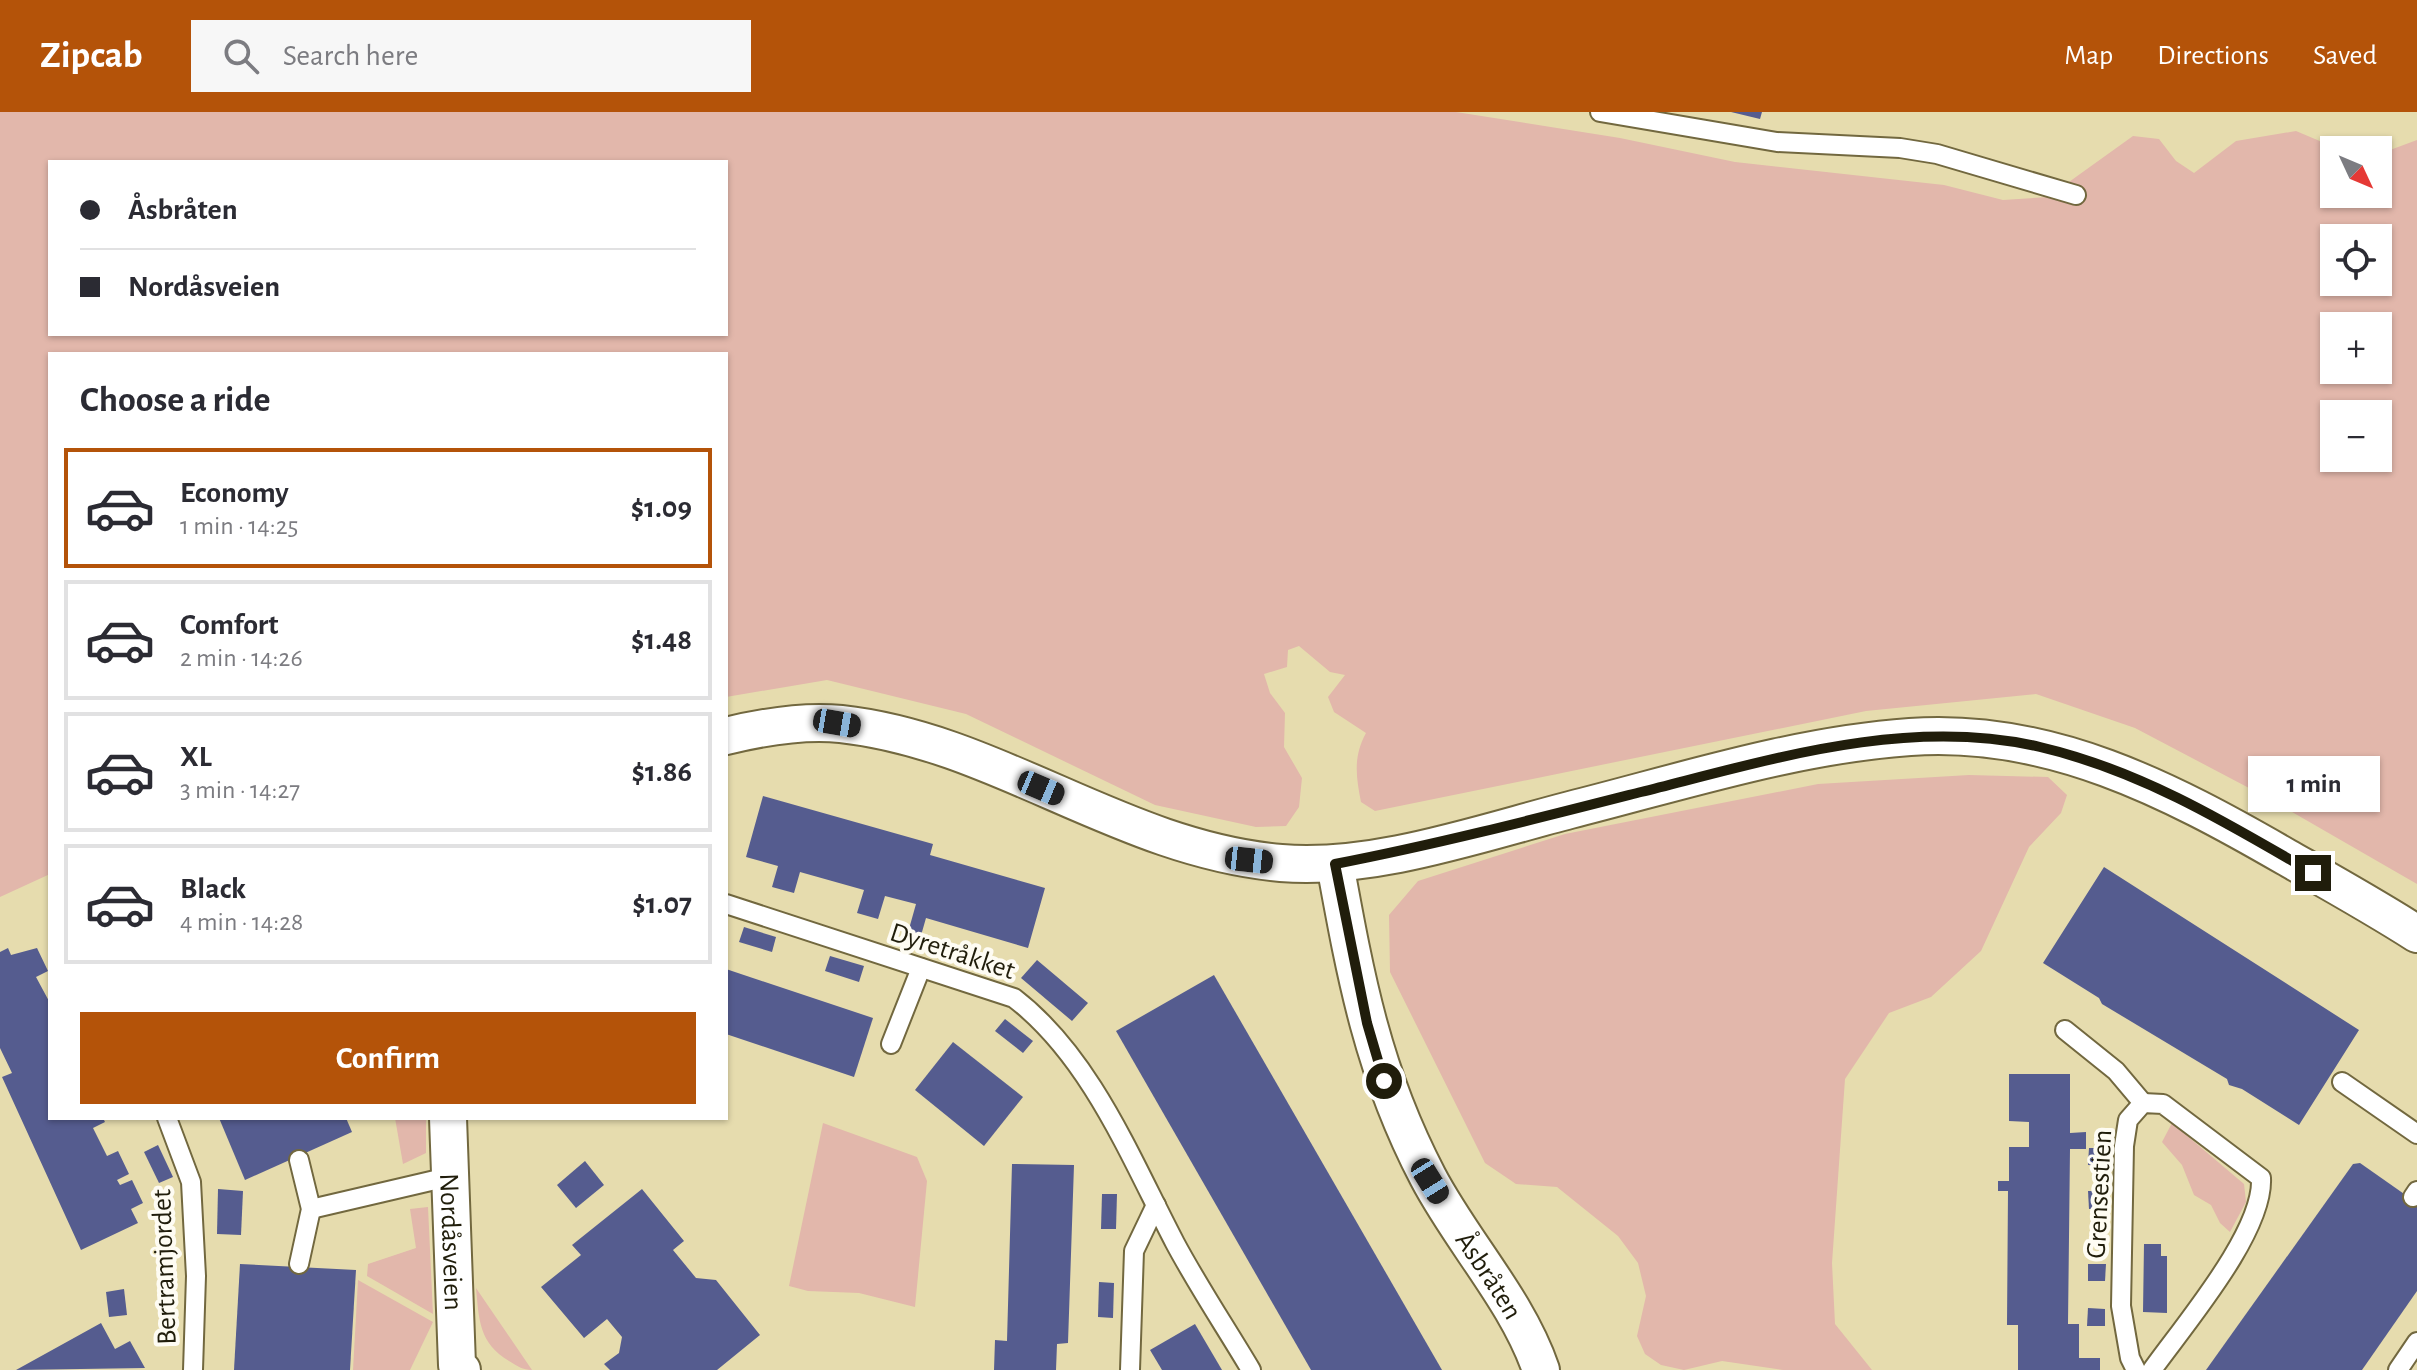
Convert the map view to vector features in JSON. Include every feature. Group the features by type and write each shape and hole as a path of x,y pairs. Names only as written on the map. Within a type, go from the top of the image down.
{"street":[{"path":"728,736 784,724 837,723 899,733 958,753 1152,835 1198,850 1286,864 1335,864 1438,843 1746,766 1842,746 1912,736 1988,738 2079,757 2131,775 2237,828 2417,934"},
{"name":"Åsbråten","path":"1335,864 1367,1023 1390,1101 1430,1181 1517,1321 1541,1370"},
{"name":"Nordåsveien","path":"448,1120 458,1368"}],"lane":[{"path":"1600,112 1777,142 1900,148 1937,154 2076,195"},
{"name":"Dyretråkket","path":"728,905 1014,998 1038,1016 1091,1088 1251,1370"},
{"path":"891,1044 921,968"},
{"path":"2065,1030 2116,1071 2143,1103"},
{"path":"2342,1082 2417,1134"},
{"name":"Grensestien","path":"2136,1370 2130,1358 2121,1306 2124,1146 2128,1120 2143,1103 2163,1104 2261,1178 2254,1219 2219,1276 2152,1370"},
{"name":"Bertramjordet","path":"168,1120 191,1182 196,1276 193,1370"},
{"path":"299,1160 311,1209 299,1264"},
{"path":"311,1209 448,1177"},
{"path":"1130,1370 1134,1251 1156,1205"},
{"path":"2398,1370 2417,1342"}],"shaded area":[{"path":"0,112 1456,112 1620,138 1735,162 1944,185 2003,200 2048,197 2133,136 2159,139 2176,161 2194,173 2236,141 2296,131 2320,141 2320,208 2392,208 2392,149 2417,140 2417,884 2268,798 2135,728 2036,694 1866,711 1375,811 1361,802 1358,784 1357,759 1366,733 1334,712 1328,697 1345,675 1330,672 1299,646 1288,650 1287,667 1264,674 1270,693 1285,713 1284,747 1302,778 1299,807 1286,826 1256,827 1155,805 966,714 827,680 728,697 728,352 48,352 48,875 0,897"},
{"path":"1969,775 2048,777 2067,795 2061,813 2029,847 1981,951 1931,997 1889,1013 1845,1079 1832,1263 1835,1324 1872,1370 1783,1370 1722,1361 1684,1370 1661,1365 1645,1354 1637,1336 1646,1296 1638,1263 1618,1236 1557,1187 1516,1184 1485,1163 1390,972 1389,915 1418,881 1565,834 1818,784"},
{"path":"395,1120 426,1120 426,1153 403,1164"},
{"path":"823,1123 917,1157 927,1181 915,1307 859,1293 808,1291 789,1286"},
{"path":"2172,1123 2244,1184 2246,1202 2230,1232 2220,1223 2211,1205 2194,1195 2182,1165 2162,1142"},
{"path":"428,1207 433,1314 367,1276 368,1264 416,1248 410,1209"},
{"path":"358,1280 433,1322 410,1370 353,1370"},
{"path":"476,1288 532,1370 515,1365 499,1354 486,1338"}],"building":[{"path":"1731,112 1762,112 1760,119"},
{"path":"763,796 933,844 930,855 1045,888 1028,948 926,918 920,939 907,936 916,904 885,896 878,919 857,913 864,890 800,872 794,893 772,887 778,866 746,857"},
{"path":"2104,867 2359,1030 2299,1125 2242,1089 2229,1085 2227,1079 2102,1004 2099,998 2043,963"},
{"path":"744,927 776,937 772,952 739,942"},
{"path":"8,948 11,955 37,948 48,971 36,977 48,999 48,1120 104,1120 93,1128 107,1156 118,1151 129,1174 117,1180 120,1185 132,1180 143,1203 131,1209 138,1223 81,1250 2,1077 12,1073 0,1048 0,952"},
{"path":"830,956 864,966 859,982 825,971"},
{"path":"1037,960 1088,1003 1072,1021 1021,978"},
{"path":"728,970 873,1018 854,1077 728,1035"},
{"path":"1214,975 1442,1370 1311,1370 1116,1031"},
{"path":"1005,1019 1033,1041 1023,1053 995,1031"},
{"path":"953,1042 1023,1097 984,1146 915,1090"},
{"path":"2009,1074 2070,1074 2070,1133 2086,1132 2086,1149 2070,1149 2068,1324 2079,1324 2079,1358 2100,1358 2100,1370 2018,1370 2018,1325 2007,1325 2008,1191 1998,1191 1998,1181 2009,1181 2009,1147 2029,1147 2029,1122 2009,1121"},
{"path":"220,1120 347,1120 352,1132 245,1180"},
{"path":"158,1145 173,1177 159,1183 144,1152"},
{"path":"2089,1148 2106,1148 2106,1166 2088,1165"},
{"path":"585,1161 604,1185 576,1208 557,1185"},
{"path":"2360,1163 2417,1203 2417,1291 2362,1370 2206,1370 2353,1164"},
{"path":"1012,1164 1074,1165 1068,1343 1057,1344 1056,1370 994,1370 995,1340 1007,1341"},
{"path":"218,1189 243,1191 241,1235 217,1234"},
{"path":"642,1189 684,1241 673,1250 696,1278 716,1280 760,1335 717,1370 610,1370 604,1364 619,1353 622,1337 607,1319 584,1338 541,1287 581,1255 572,1245"},
{"path":"2088,1191 2107,1191 2107,1209 2089,1209"},
{"path":"1102,1194 1117,1194 1116,1229 1101,1229"},
{"path":"2144,1244 2161,1244 2161,1256 2167,1256 2167,1313 2143,1312"},
{"path":"240,1264 356,1270 350,1370 234,1370"},
{"path":"2088,1264 2106,1264 2105,1281 2088,1281"},
{"path":"1099,1282 1114,1283 1113,1318 1098,1317"},
{"path":"124,1289 127,1315 109,1317 106,1292"},
{"path":"2088,1308 2105,1309 2105,1326 2087,1326"},
{"path":"101,1323 115,1349 130,1341 145,1368 16,1370"},
{"path":"1195,1324 1222,1370 1162,1370 1150,1350"}],"route":[{"path":"1384,1081 1367,1023 1335,864 1438,843 1746,766 1842,746 1912,736 1988,738 2037,746 2131,775 2237,828 2313,873"}]}
